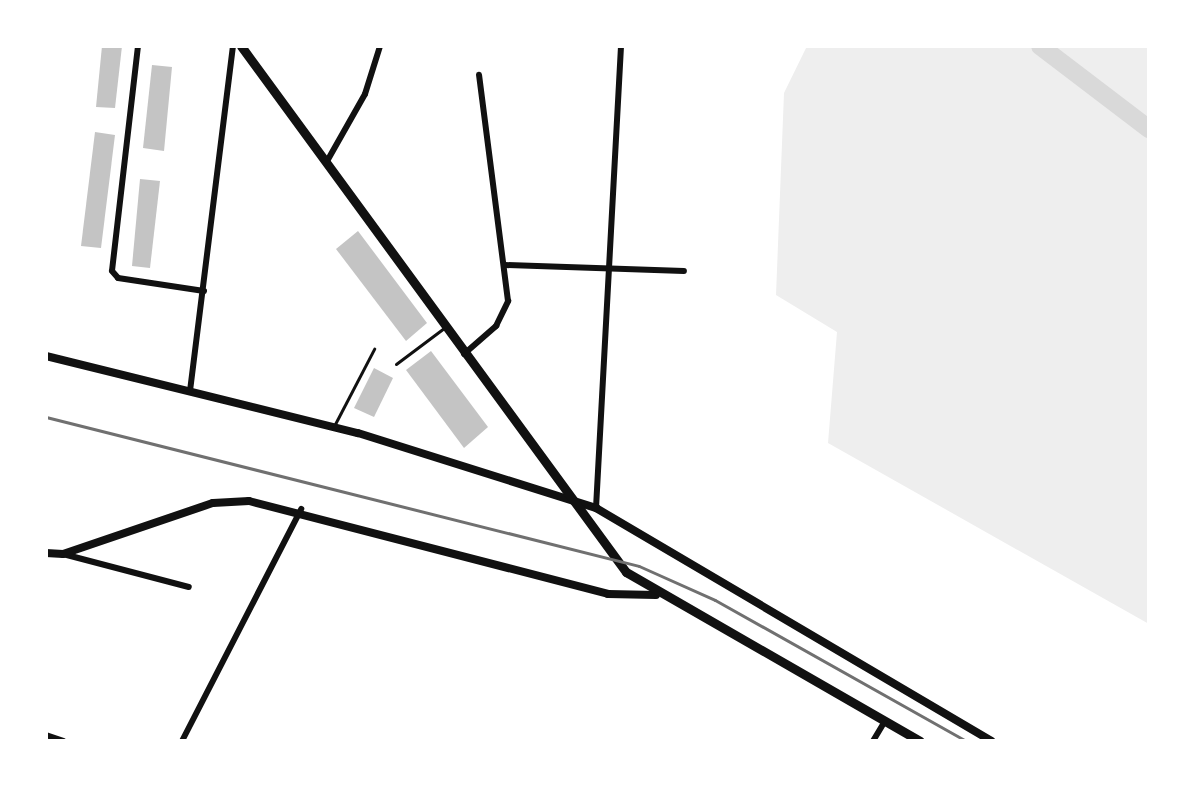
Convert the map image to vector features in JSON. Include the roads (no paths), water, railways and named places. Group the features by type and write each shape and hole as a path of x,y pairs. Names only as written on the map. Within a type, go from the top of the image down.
{"main road":[{"path":"241,46 611,556 656,595 920,741"}],"street":[{"path":"138,46 112,271 118,278 204,291"},
{"path":"190,391 233,46"},
{"path":"326,163 365,94 380,46"},
{"path":"596,508 612,272 621,46"},
{"path":"464,354 506,309 505,265 479,75"},
{"path":"505,265 612,272 684,271"},
{"path":"46,356 333,427 596,508 992,741"},
{"path":"63,554 213,503 301,509 608,594 656,595"},
{"path":"182,741 301,509"},
{"path":"46,553 63,554 189,587"},
{"path":"873,741 885,721"},
{"path":"46,735 63,741"}],"lane":[{"path":"396,364 445,328"},
{"path":"333,427 374,349"}],"waterway":[{"path":"1040,46 1149,129"}],"railway":[{"path":"46,417 639,566 715,600 966,741"}]}
